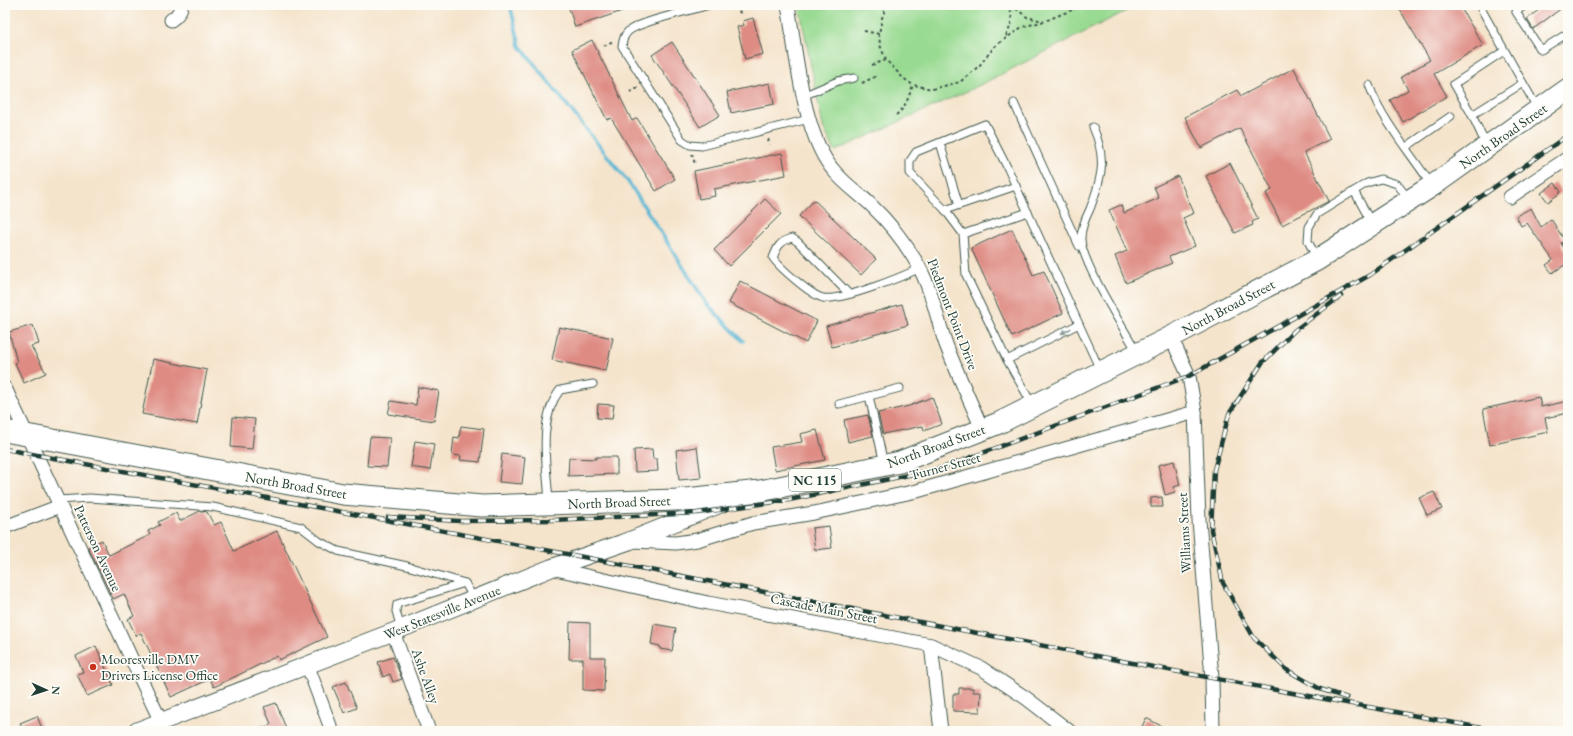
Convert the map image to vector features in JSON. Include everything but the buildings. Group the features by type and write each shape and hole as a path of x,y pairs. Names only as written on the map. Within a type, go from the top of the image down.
{"main road":[{"name":"North Broad Street","path":"5,431 343,494 482,506 678,500 748,492 900,462 983,431 1138,354 1317,260 1410,200 1539,111 1568,89"}],"street":[{"path":"171,20 176,17 181,10 181,5"},
{"name":"Piedmont Point Drive","path":"788,5 803,96 809,119 819,145 834,172 869,203 901,238 920,268 939,319 947,346 983,431"},
{"path":"1510,197 1568,158"},
{"name":"Williams Street","path":"1171,337 1189,376 1195,412 1198,520 1212,678 1213,731"},
{"name":"Patterson Avenue","path":"5,388 161,722"},
{"name":"Turner Street","path":"629,541 676,543 697,540 753,523 814,513 917,490 1195,412"},
{"name":"West Statesville Avenue","path":"137,731 397,630 551,568 629,541 748,492"},
{"path":"5,527 59,503"},
{"name":"Cascade Main Street","path":"551,568 708,603 931,645 980,668 1026,698 1069,731"},
{"name":"Ashe Alley","path":"397,630 429,731"},
{"path":"931,645 941,731"},
{"path":"307,664 332,731"}],"lane":[{"path":"709,5 640,25 628,31 623,39 622,46 682,140 690,145 702,146 809,119"},
{"path":"1479,5 1539,111"},
{"path":"1524,5 1516,12 1541,50 1568,33"},
{"path":"1487,147 1472,115 1454,84 1504,51"},
{"path":"803,96 838,81 854,78"},
{"path":"1472,115 1523,83"},
{"path":"1369,86 1375,101 1389,126 1406,147 1432,185"},
{"path":"1014,103 1085,258 1138,354"},
{"path":"1406,147 1451,116"},
{"path":"1034,406 1007,360 966,275 963,234 945,210 910,173 908,167 916,152 985,124 1016,186 1101,372"},
{"path":"1085,258 1081,238 1085,220 1100,179 1102,161 1100,144 1093,127"},
{"path":"940,143 960,205"},
{"path":"1317,260 1308,242 1309,227 1317,214 1367,183 1381,179 1397,184 1410,200"},
{"path":"945,210 1016,186"},
{"path":"1354,191 1372,225"},
{"path":"963,234 1028,212"},
{"path":"849,294 798,242 792,238 785,240 777,246 772,258 781,269 821,297 829,298 849,294 896,280 920,268"},
{"path":"1007,360 1079,324"},
{"path":"549,504 546,423 552,401 560,390 592,384"},
{"path":"838,404 900,388"},
{"path":"869,396 885,465"},
{"path":"59,503 90,498 213,507 300,527 319,541 338,551 407,566 465,583 474,599"},
{"path":"397,630 396,611 398,604 465,583"}],"path":[{"path":"737,5 741,16"},
{"path":"887,5 882,18 880,34 880,45 886,60 903,78 913,85 932,89 960,82 979,66 994,46 1022,27 1045,21 1084,5"},
{"path":"1010,5 1027,17 1045,21"},
{"path":"1005,38 1010,29 1012,20 1010,5"},
{"path":"864,31 880,34"},
{"path":"872,65 886,60"},
{"path":"857,86 877,76"},
{"path":"896,115 905,105 913,85"}],"green space":[{"path":"799,5 1138,5 974,88 835,151 823,127"}],"waterway":[{"path":"510,5 520,46 629,183 707,304 743,341"}],"railway":[{"path":"388,517 460,521 552,520 697,513 789,500 942,468 1189,376 1370,275 1568,135"},
{"path":"1341,296 1295,330 1262,363 1229,414 1214,470 1211,530 1223,583 1254,638 1287,670 1320,689 1347,698"},
{"path":"5,449 1498,731"}],"place":[{"name":"Mooresville DMV Drivers License Office","path":"93,667"}]}
